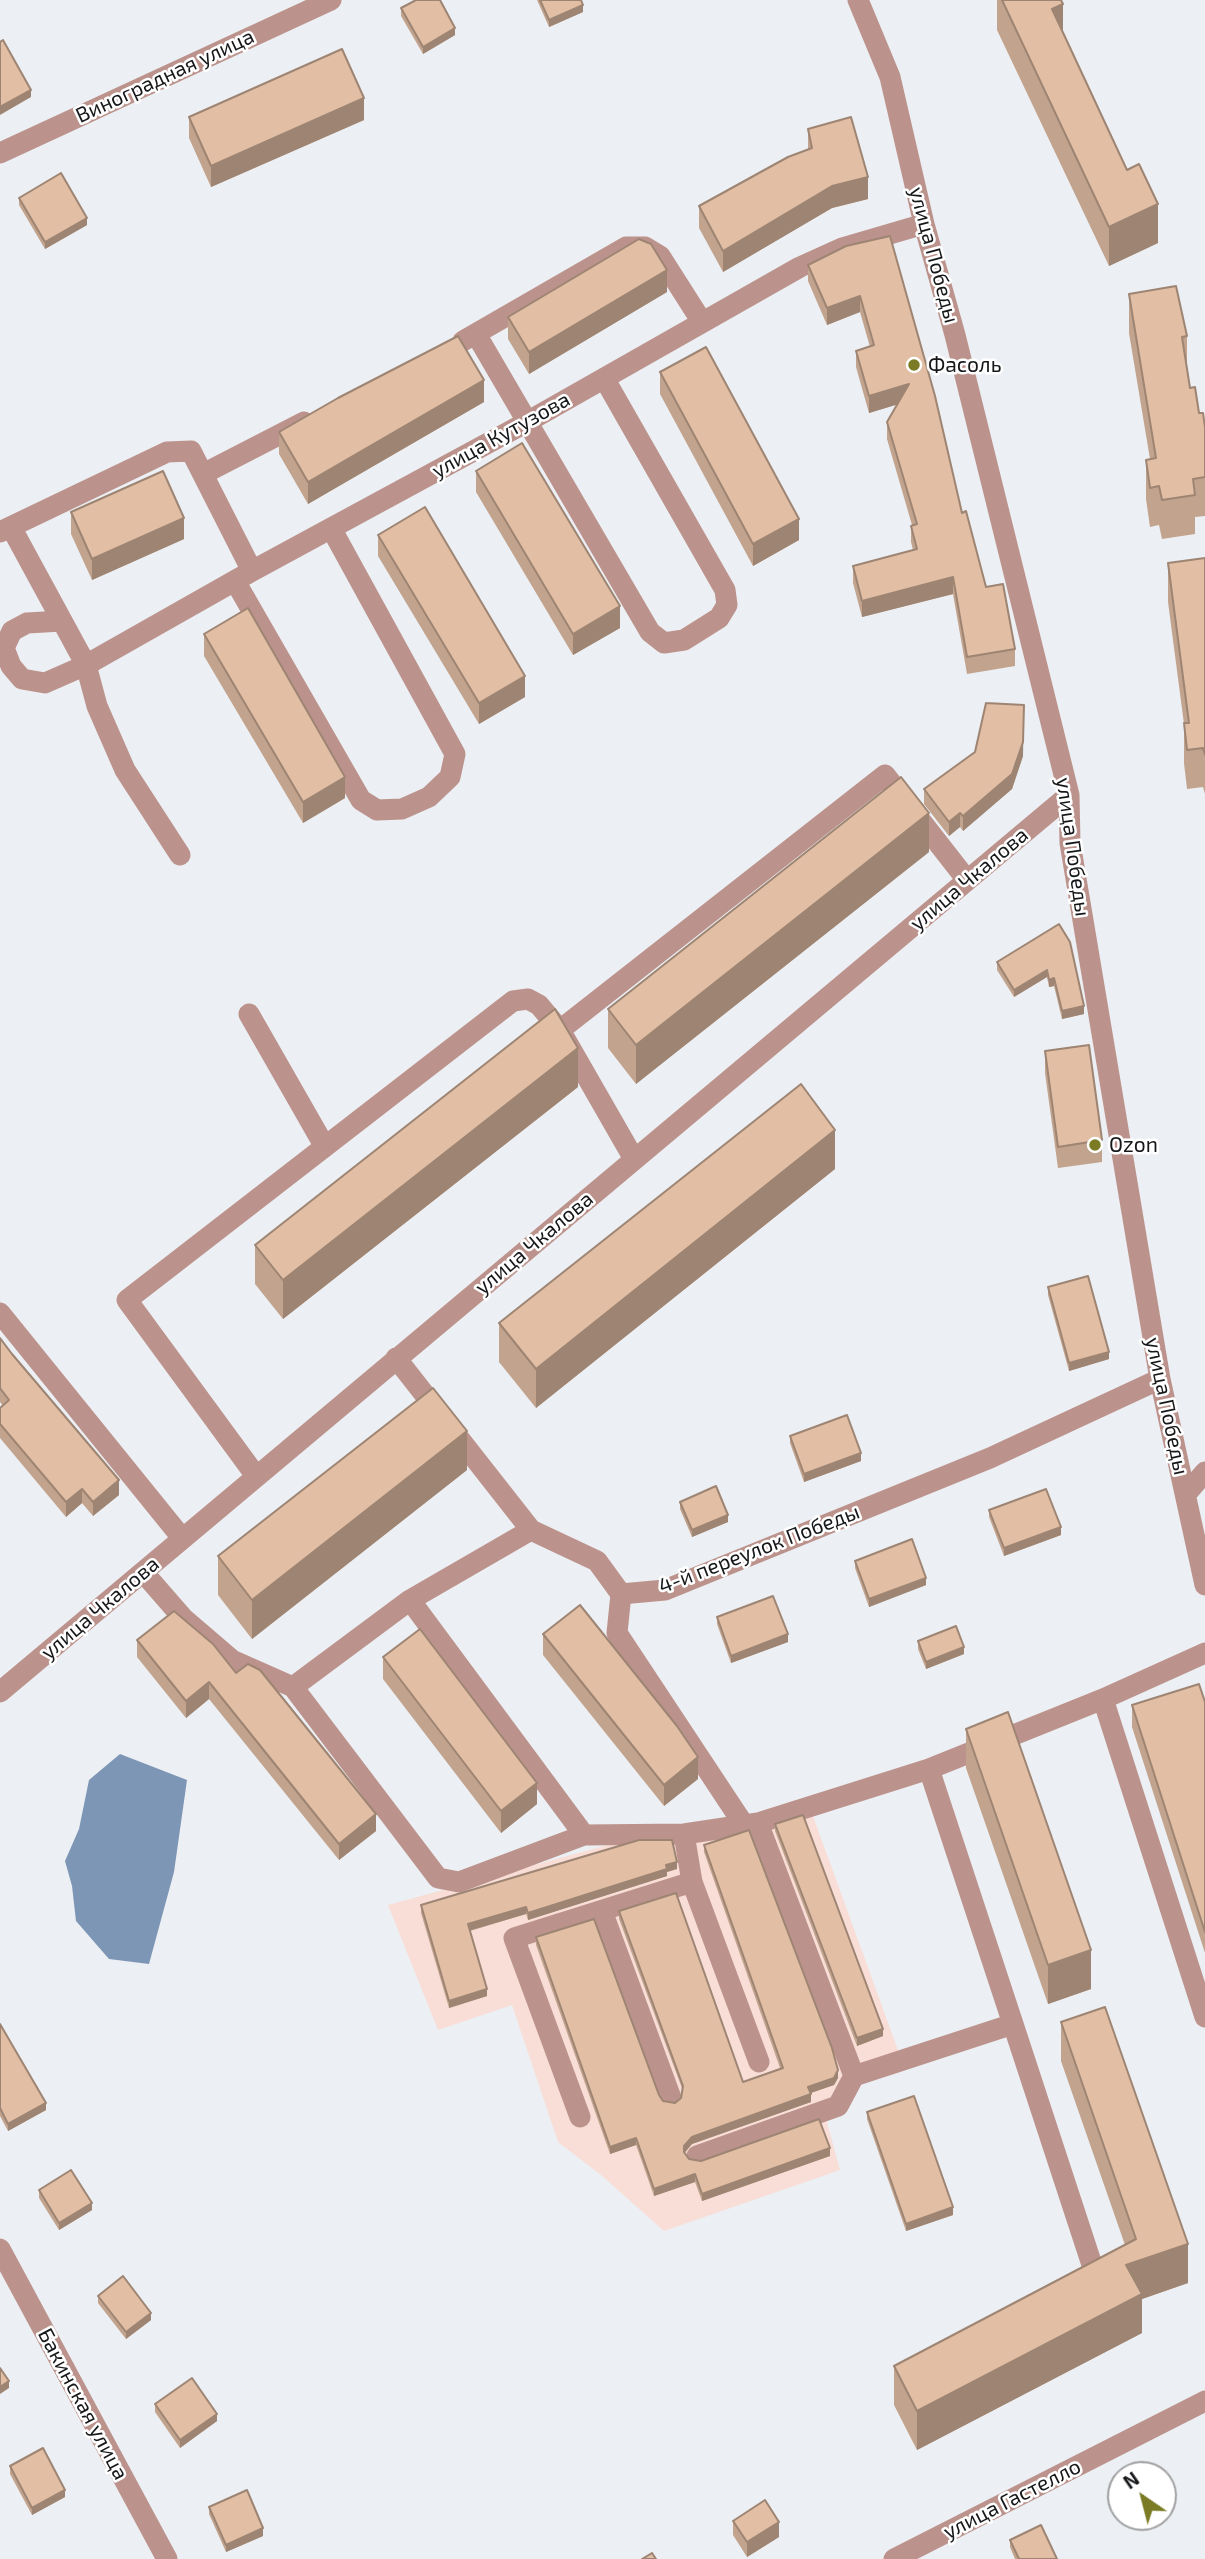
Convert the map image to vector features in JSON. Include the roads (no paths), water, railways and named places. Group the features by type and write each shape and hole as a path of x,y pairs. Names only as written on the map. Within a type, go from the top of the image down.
{"street":[{"name":"Виноградная улица","path":"0,153 331,0"},
{"name":"улица Победы","path":"858,0 890,77 924,224 955,335 1069,795 1070,843 1160,1380 1205,1585"},
{"name":"улица Кутузова","path":"86,665 527,422 800,267 842,248 924,224"},
{"path":"439,353 626,247 645,247 660,256 702,322"},
{"path":"476,334 650,632 664,643 684,640 719,618 727,605 725,590 604,378"},
{"path":"203,474 327,410"},
{"path":"180,855 125,770 97,706 86,665 6,529 167,452 191,451 244,576 361,800 377,810 402,810 429,797 450,777 455,754 331,528"},
{"path":"62,621 27,623 12,631 4,649 11,666 22,679 45,683 86,665"},
{"path":"560,1030 885,775 967,880"},
{"name":"улица Чкалова","path":"0,1692 1069,795"},
{"path":"256,1476 127,1300 513,1001 528,999 539,1005 560,1030 634,1159"},
{"path":"249,1014 325,1147"},
{"path":"0,1313 182,1538"},
{"path":"396,1358 531,1530 597,1561 621,1594 617,1633 751,1824 853,2076"},
{"name":"4-й переулок Победы","path":"621,1594 665,1590 990,1458 1160,1380"},
{"path":"1186,1494 1205,1472"},
{"path":"293,1687 410,1600 531,1530"},
{"path":"143,1572 183,1618 232,1660 293,1687 438,1878 458,1882 584,1835 684,1834 751,1824 929,1769 1103,1699 1205,1653"},
{"path":"410,1600 584,1835"},
{"path":"1103,1699 1205,2017"},
{"path":"929,1769 1095,2274 1058,2293"},
{"path":"684,1834 692,1882 759,2062"},
{"path":"580,2117 514,1938 692,1882"},
{"path":"602,1911 671,2098"},
{"path":"697,2156 838,2106 853,2076 1013,2024"},
{"name":"Бакинская улица","path":"0,2249 167,2559"},
{"name":"улица Гастелло","path":"894,2559 1205,2401"}],"water":[{"path":"120,1754 187,1780 174,1872 149,1964 109,1959 76,1921 72,1886 65,1861 79,1829 89,1780"}],"place":[{"name":"Фасоль","path":"914,365"},
{"name":"Ozon","path":"1095,1145"}]}
